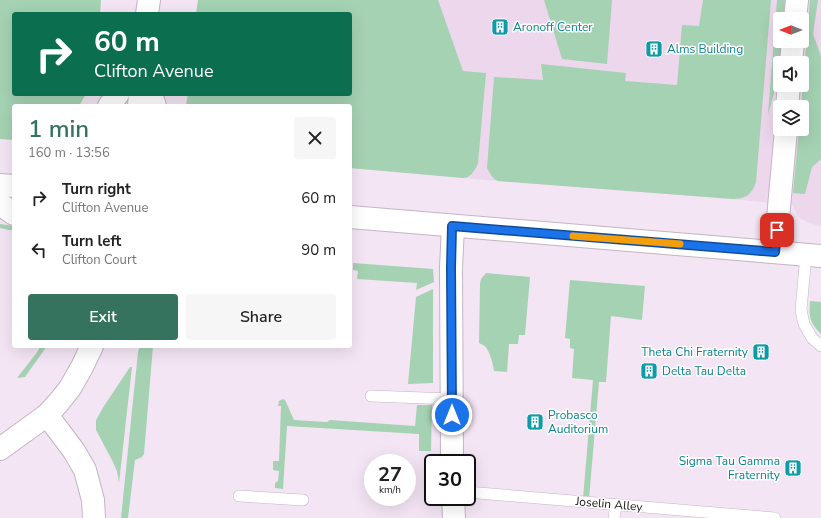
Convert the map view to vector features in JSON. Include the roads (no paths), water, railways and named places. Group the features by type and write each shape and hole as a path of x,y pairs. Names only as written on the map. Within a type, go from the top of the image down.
{"main road":[{"path":"147,12 149,0"},
{"path":"796,12 797,0"},
{"path":"110,104 116,96"},
{"path":"775,252 785,136"},
{"path":"0,180 12,179"},
{"path":"0,185 12,186"},
{"path":"0,204 12,213"},
{"path":"352,212 381,219"},
{"path":"352,217 813,255"},
{"path":"452,226 452,454"},
{"path":"0,449 47,415 59,402 70,388 83,357 90,348"},
{"path":"83,357 97,348"},
{"path":"47,415 74,451 85,470 93,500 94,518"},
{"path":"453,506 454,518"}],"lane":[{"path":"813,255 801,310 804,324 812,338 821,346"},
{"path":"371,396 451,400"},
{"name":"Joselin Alley","path":"476,493 775,518"},
{"path":"239,496 304,500"},
{"path":"614,518 616,505"}],"place":[{"name":"Aronoff Center","path":"500,27"},
{"name":"Alms Building","path":"654,49"},
{"name":"Theta Chi Fraternity","path":"761,352"},
{"name":"Delta Tau Delta","path":"649,371"},
{"name":"Probasco Auditorium","path":"535,422"},
{"name":"Sigma Tau Gamma Fraternity","path":"793,468"}]}
